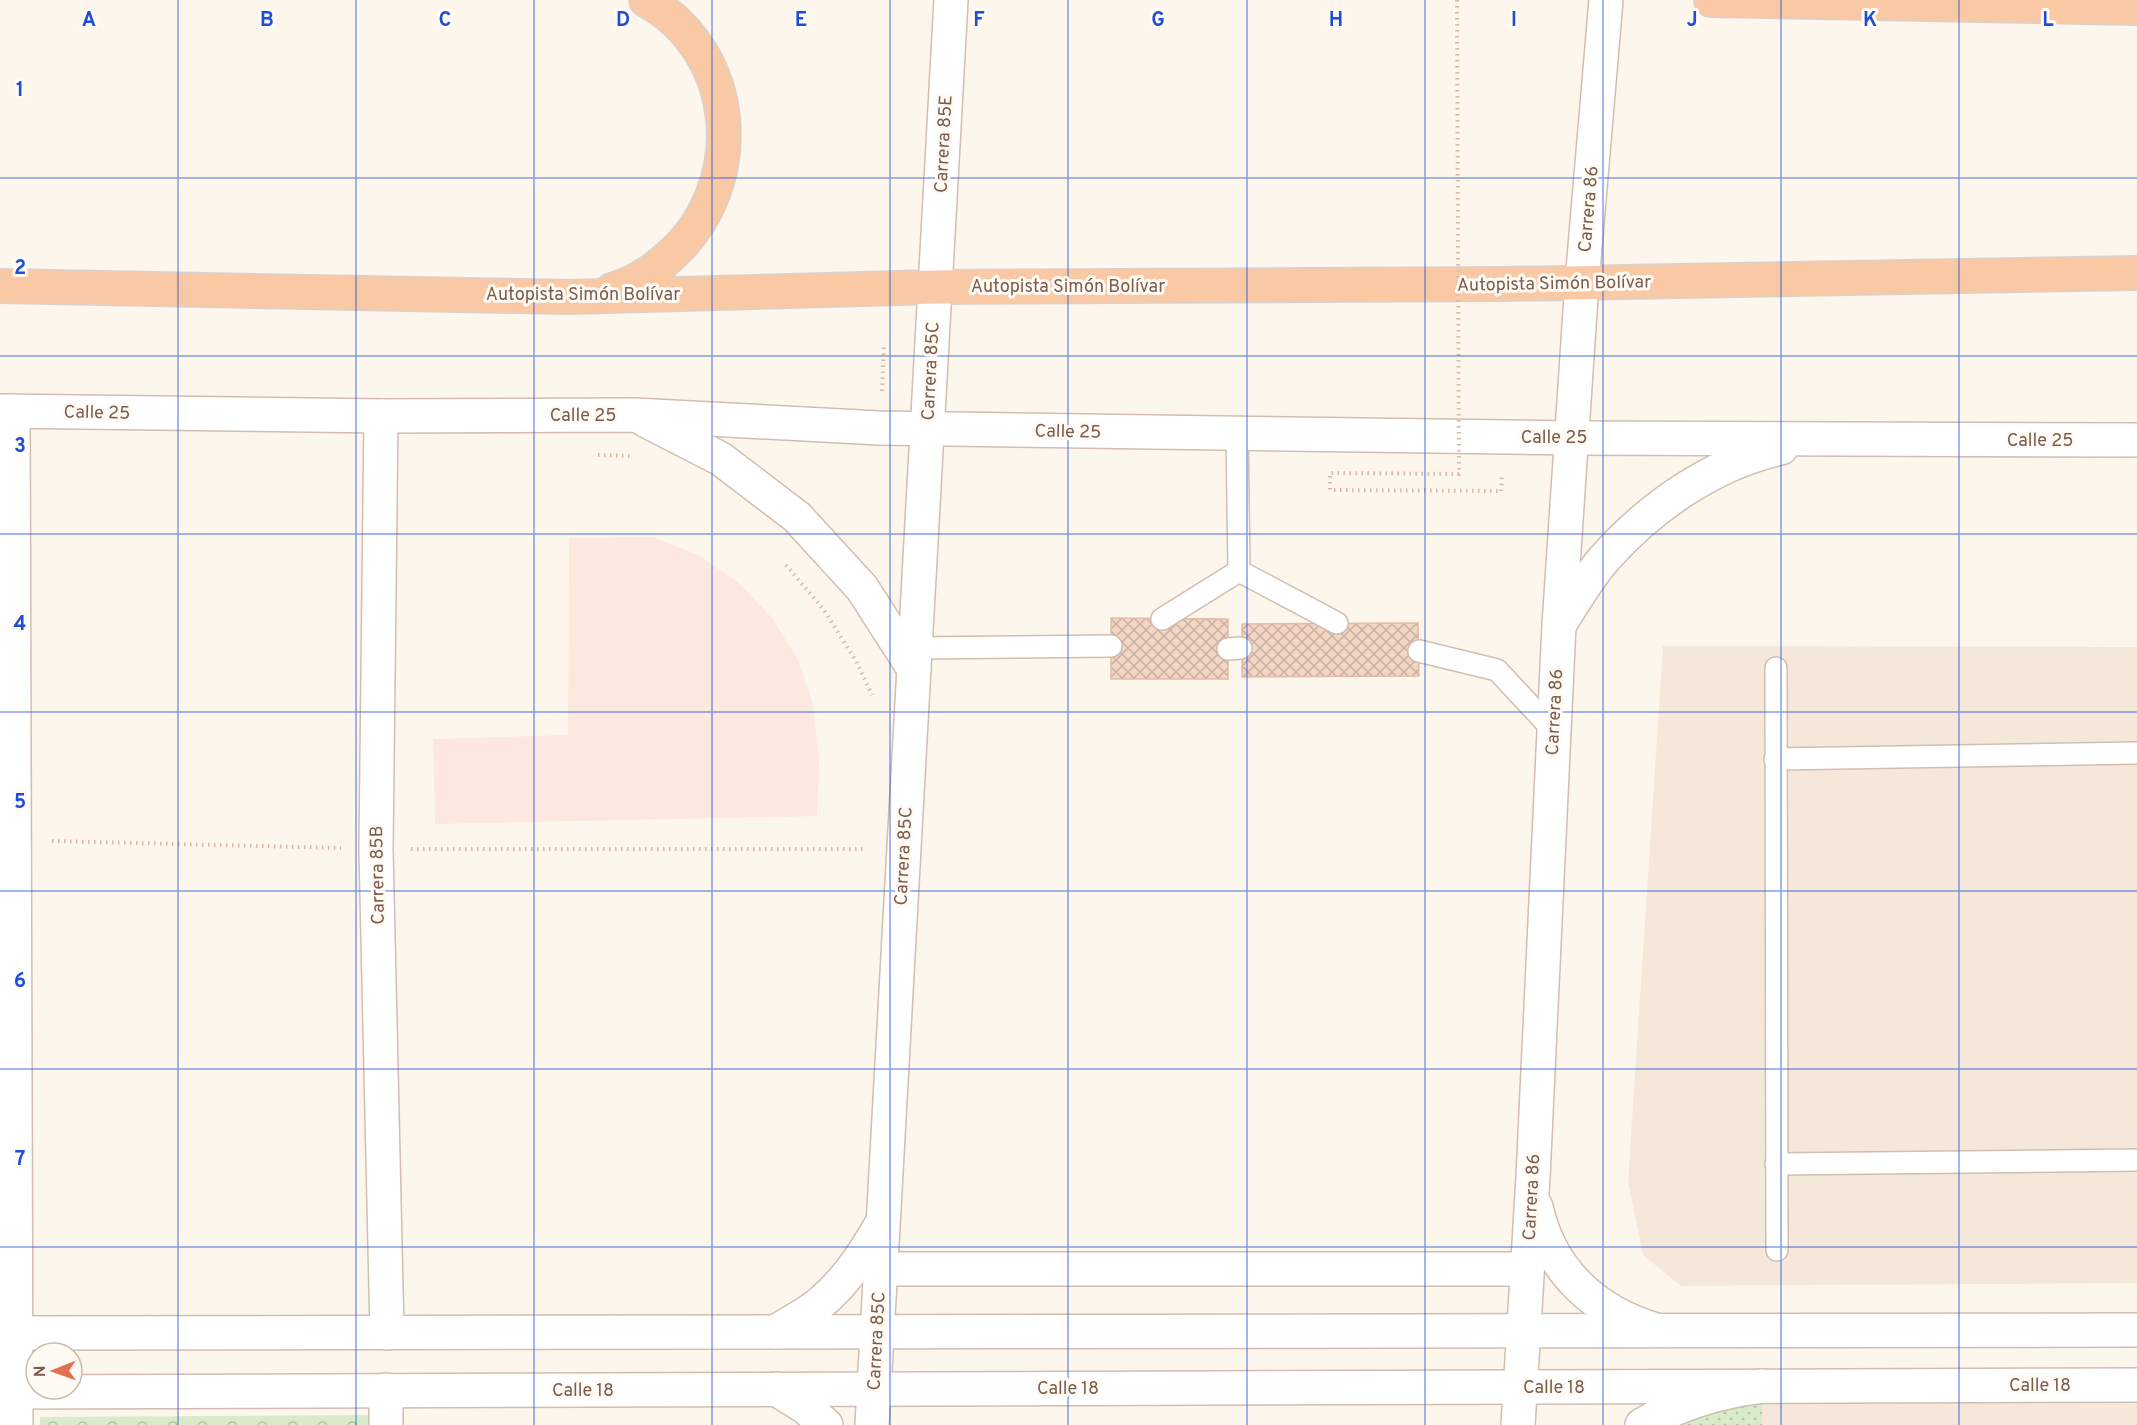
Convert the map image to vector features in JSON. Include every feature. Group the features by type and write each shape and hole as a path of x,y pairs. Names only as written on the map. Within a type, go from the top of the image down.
{"highway":[{"path":"568,297 618,288 641,278 662,264 697,228 710,206 718,182 724,157 725,132 722,106 715,82 690,38 673,20 646,0"},
{"path":"1711,0 2137,8"},
{"name":"Autopista Simón Bolívar","path":"0,286 568,297 935,287 1491,285 2137,273"}],"street":[{"name":"Carrera 85E","path":"935,287 951,0"},
{"name":"Carrera 86","path":"1518,1425 1533,1177 1559,625 1582,282 1606,0"},
{"name":"Carrera 85C","path":"872,1425 935,287"},
{"name":"Calle 25","path":"6,411 381,416 635,415 927,429 1572,438 2137,440"},
{"path":"6,411 14,840 8,1392 16,1425"},
{"path":"635,415 721,459 797,517 862,588 914,658"},
{"name":"Carrera 85B","path":"381,416 376,849 387,1333"},
{"path":"1559,625 1603,560 1630,531 1662,506 1697,483 1736,463 1777,449 1820,440"},
{"path":"1533,1177 1539,1218 1556,1257 1568,1275 1582,1290 1616,1315 1656,1330"},
{"path":"775,1332 808,1312 838,1286 863,1255 883,1220"},
{"path":"881,1269 1526,1269"},
{"path":"8,1333 2137,1329"},
{"name":"Calle 18","path":"8,1392 2137,1385"},
{"path":"1642,1425 1680,1405 1707,1396 1734,1389 1763,1386"},
{"path":"776,1389 806,1407 826,1425"},
{"path":"386,1390 386,1425"}],"lane":[{"path":"1237,433 1239,571"},
{"path":"1162,619 1239,571"},
{"path":"1239,571 1337,623"},
{"path":"914,658 1111,646"},
{"path":"1419,651 1497,670 1553,730"},
{"path":"1776,668 1777,1250"},
{"path":"1775,759 2137,753"},
{"path":"1776,1164 2137,1160"}],"path":[{"path":"1457,0 1459,474 1330,473 1330,490 1501,491 1502,468"},
{"path":"882,402 884,344"},
{"path":"589,455 635,456"},
{"path":"781,558 830,619 873,693 872,704"},
{"path":"14,840 376,849 866,850 866,839"}],"shaded area":[{"path":"653,537 698,555 738,582 772,618 797,658 813,704 819,760 817,816 435,824 433,739 568,735 569,538"},
{"path":"1663,646 2137,647 2137,1283 1681,1286 1643,1255 1628,1182"},
{"path":"2137,1385 2137,1425 1762,1425 1763,1386"}],"green space":[{"path":"1763,1386 1762,1425 1642,1425"},
{"path":"370,1415 370,1425 40,1425 40,1417"}],"building":[{"path":"1111,618 1228,619 1228,679 1111,679"},
{"path":"1418,623 1419,676 1242,677 1242,624"}]}
